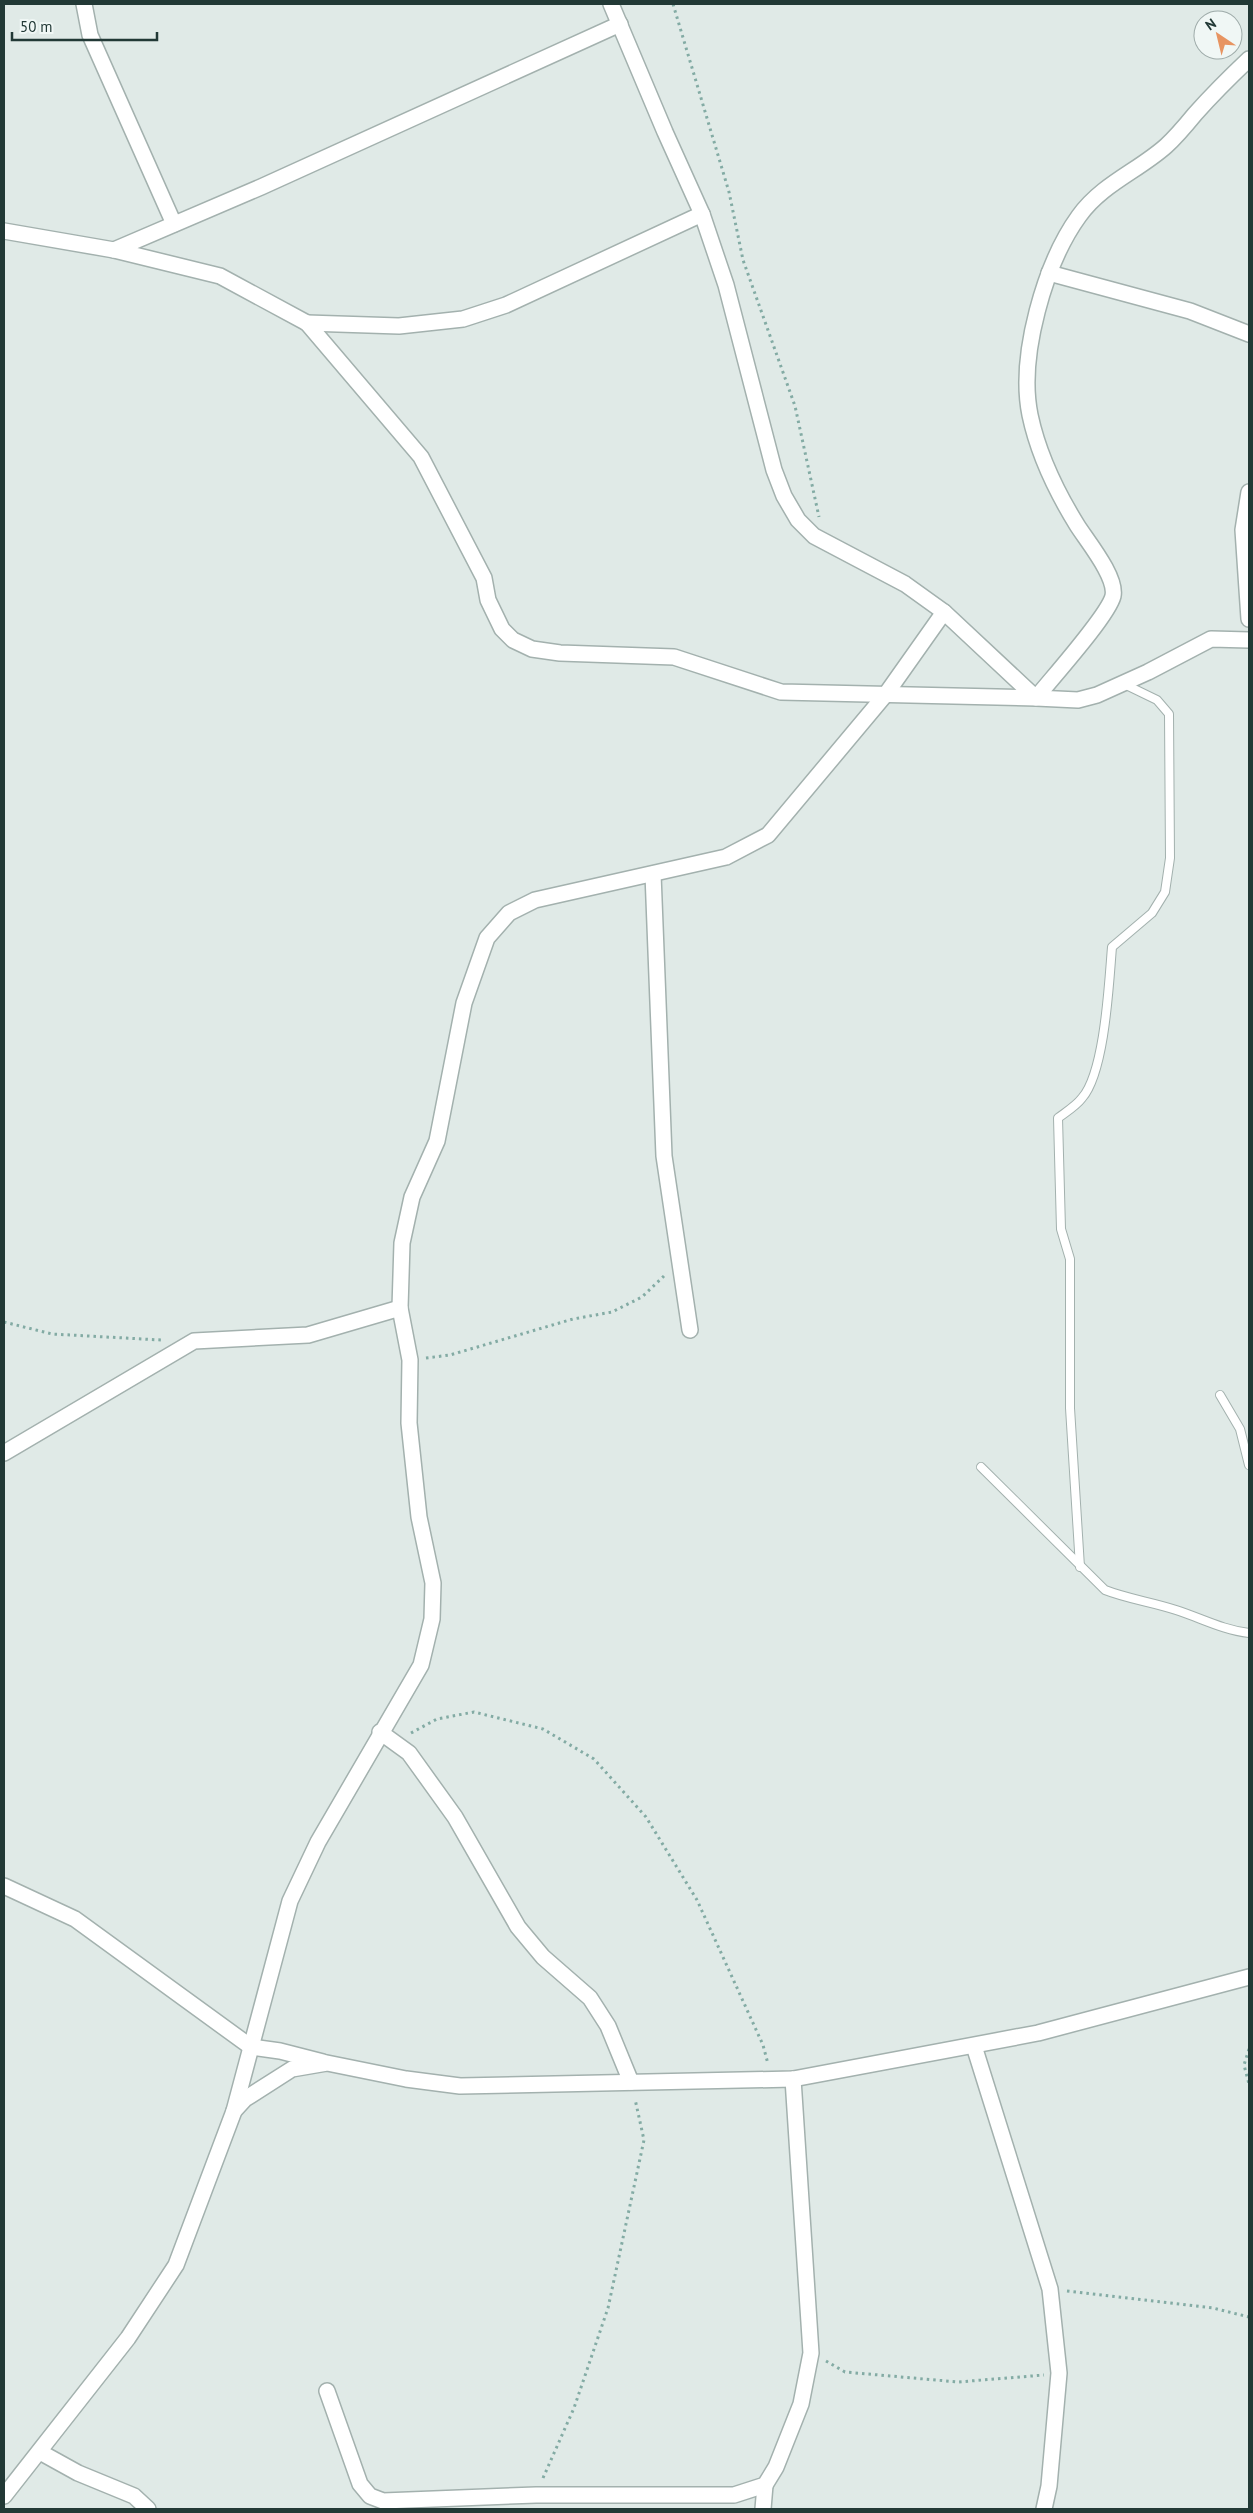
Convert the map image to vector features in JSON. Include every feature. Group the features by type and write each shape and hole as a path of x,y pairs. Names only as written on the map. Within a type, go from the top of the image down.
{"street":[{"path":"84,4 90,36 174,224"},
{"path":"611,4 702,214 726,285 774,470 784,496 798,520 814,536 905,584 944,612 1036,698"},
{"path":"114,250 620,24"},
{"path":"1036,698 1104,614 1113,596 1111,578 1076,522 1052,478 1035,437 1029,412 1029,344 1049,273 1079,216 1098,194 1116,179 1151,159 1176,137 1215,92 1249,58"},
{"path":"306,323 399,326 462,319 506,305 702,214"},
{"path":"4,231 114,250 220,276 306,323 421,458 484,578 488,600 502,629 513,640 532,649 560,653 674,657 781,692 1078,700 1124,684 1211,639 1249,640"},
{"path":"1049,273 1190,311 1249,334"},
{"path":"1249,492 1243,530 1249,619"},
{"path":"4,2496 128,2338 176,2265 234,2111 290,1901 318,1842 380,1732 421,1665 432,1619 433,1583 419,1517 409,1423 410,1360 400,1308 402,1243 412,1198 437,1141 464,1003 487,938 509,913 535,900 726,857 768,835 886,694 944,612"},
{"path":"653,874 664,1156 690,1330"},
{"path":"4,1453 194,1341 308,1335 400,1308"},
{"path":"380,1732 409,1753 455,1817 518,1927 543,1957 590,1998 608,2026 631,2082"},
{"path":"4,1886 75,1919 251,2047 280,2051 327,2063 406,2079 460,2086 517,2087 631,2082 793,2079 1038,2034 1249,1977"},
{"path":"974,2046 1050,2289 1059,2373 1049,2486 1045,2509"},
{"path":"234,2111 245,2099 292,2069 327,2063"},
{"path":"763,2509 765,2485 776,2467 801,2404 811,2353 793,2079"},
{"path":"327,2391 360,2484 370,2496 383,2501 536,2495 734,2495 765,2485"},
{"path":"40,2452 78,2473 134,2496 148,2509"}],"lane":[{"path":"1080,1567 1070,1408 1070,1259 1061,1229 1058,1118 1083,1098 1094,1073 1104,1034 1112,947 1152,913 1165,892 1170,858 1169,714 1157,700 1124,684"},
{"path":"1220,1395 1240,1429 1249,1465"},
{"path":"981,1467 1105,1590 1123,1597 1175,1609 1231,1631 1249,1633"}],"path":[{"path":"673,4 729,192 743,260 795,406 824,542"},
{"path":"410,1360 450,1354 573,1318 612,1312 642,1297 666,1274 680,1256"},
{"path":"4,1322 52,1334 165,1340"},
{"path":"395,1743 437,1719 474,1712 543,1729 594,1759 646,1817 697,1900 763,2045 772,2079"},
{"path":"1249,2049 1244,2065 1249,2084"},
{"path":"536,2495 574,2408 608,2308 644,2140 631,2082"},
{"path":"1050,2289 1213,2308 1249,2317"},
{"path":"811,2353 845,2372 958,2382 1059,2373"}]}
